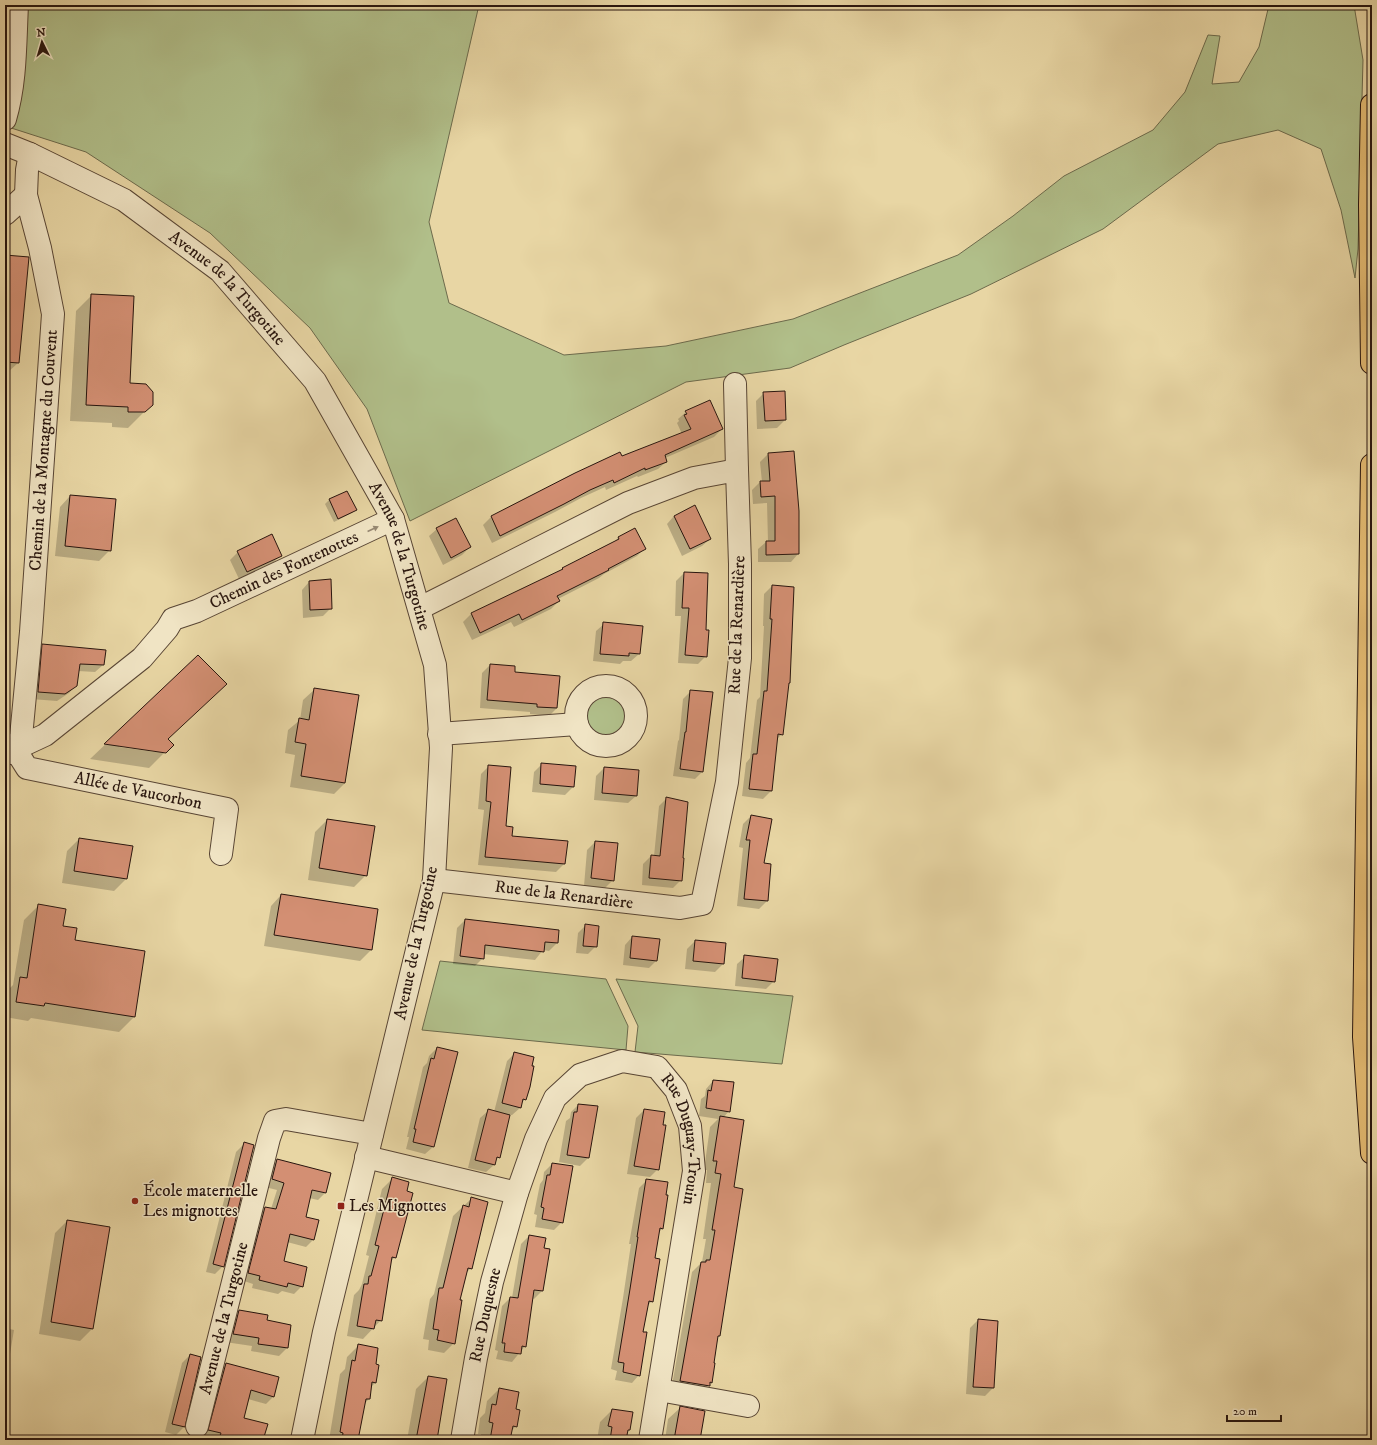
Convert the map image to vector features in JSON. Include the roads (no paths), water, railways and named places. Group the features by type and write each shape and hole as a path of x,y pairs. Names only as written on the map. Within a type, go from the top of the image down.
{"main road":[{"path":"1372,105 1370,205 1372,363"},
{"path":"1372,465 1364,1037 1372,1153"}],"street":[{"path":"5,120 12,90 17,5"},
{"name":"Avenue de la Turgotine","path":"5,144 30,154 124,200 220,271 315,381 393,519 420,608 435,665 441,748 434,880 324,1332 302,1440"},
{"name":"Chemin de la Montagne du Couvent","path":"10,753 21,737 31,632 53,314 40,248 26,195 27,170 30,154"},
{"path":"5,214 26,195"},
{"path":"420,608 628,503 694,478 737,470 735,384"},
{"name":"Rue de la Renardière","path":"434,880 680,908 702,904 727,782 740,658 740,564 737,470"},
{"name":"Chemin des Fontenottes","path":"10,753 45,734 142,658 167,630 174,619 197,611 393,519"},
{"path":"439,734 577,724"},
{"name":"Allée de Vaucorbon","path":"10,753 27,768 227,809 221,854"},
{"name":"Rue Duguay-Trouin","path":"516,1193 536,1139 555,1098 580,1075 622,1061 657,1067 676,1090 690,1126 694,1171 650,1440"},
{"name":"Avenue de la Turgotine","path":"197,1426 269,1138 275,1122 286,1119 372,1134"},
{"path":"366,1157 516,1193"},
{"name":"Rue Duquesne","path":"462,1440 476,1358 492,1282 516,1193"},
{"path":"659,1390 748,1406"}],"place":[{"name":"École maternelle Les mignottes","path":"135,1201"},
{"name":"Les Mignottes","path":"341,1206"}]}
